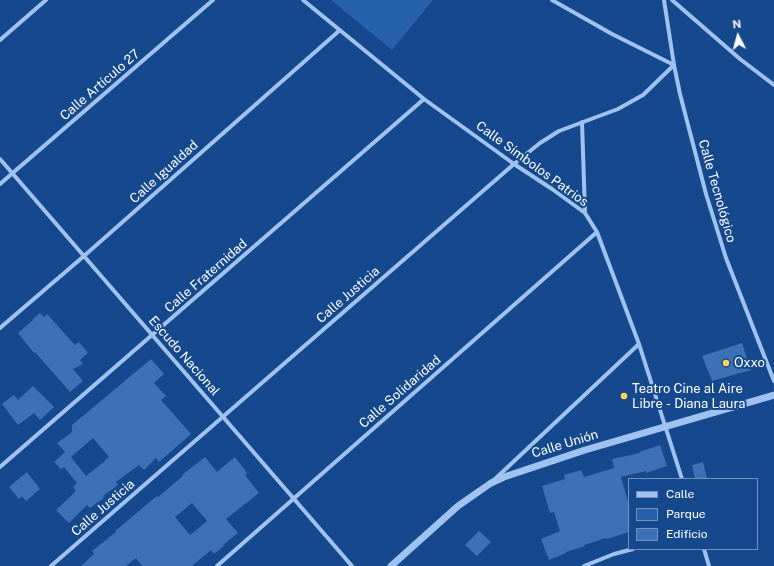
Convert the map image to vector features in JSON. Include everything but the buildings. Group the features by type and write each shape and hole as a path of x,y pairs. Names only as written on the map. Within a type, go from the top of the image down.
{"street":[{"path":"0,40 46,0"},
{"name":"Calle Artículo 27","path":"0,184 213,0"},
{"name":"Calle Símbolos Patrios","path":"303,0 424,99 585,213 596,232 639,344 682,478"},
{"path":"552,0 612,34 674,65"},
{"name":"Calle Tecnológico","path":"664,0 674,65 706,194 726,258 774,381"},
{"path":"672,0 740,59 774,86"},
{"name":"Calle Igualdad","path":"0,328 84,256 340,30"},
{"name":"Calle Justicia","path":"51,566 540,143 559,131 618,109 643,95 674,65"},
{"name":"Calle Fraternidad","path":"0,467 424,99"},
{"path":"582,122 585,213"},
{"name":"Escudo Nacional","path":"0,158 352,566"},
{"name":"Calle Solidaridad","path":"217,566 596,232"},
{"path":"491,483 639,344"},
{"name":"Calle Unión","path":"390,566 458,506 491,483 504,477 585,450 774,395"},
{"path":"584,566 614,554 629,550"},
{"path":"704,550 709,566"}],"green space":[{"path":"331,0 433,0 392,50"}],"place":[{"name":"Oxxo","path":"726,363"},
{"name":"Teatro Cine al Aire Libre - Diana Laura","path":"624,396"}]}
